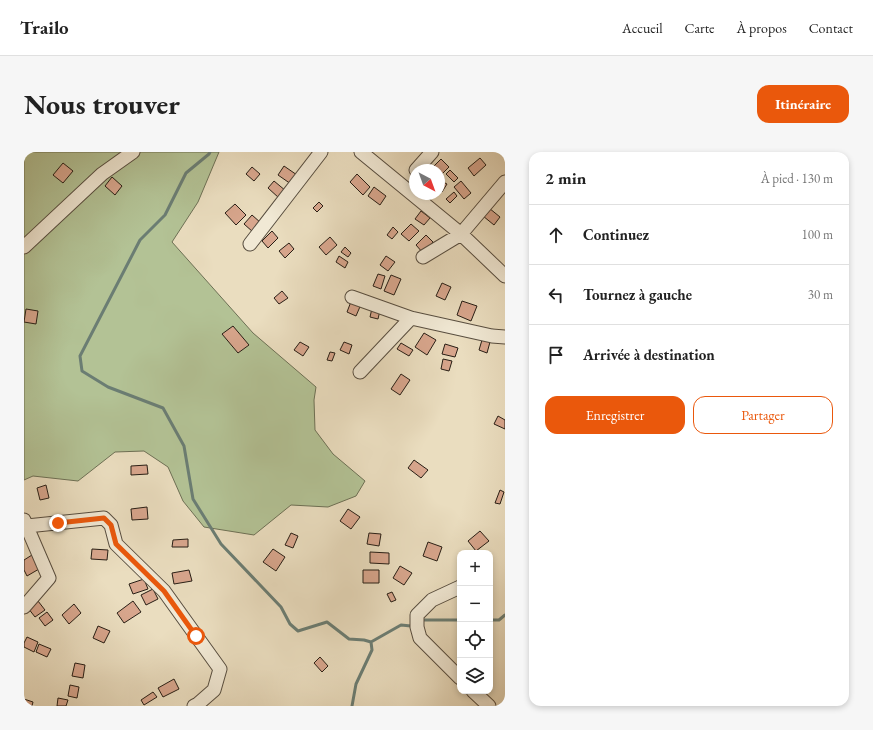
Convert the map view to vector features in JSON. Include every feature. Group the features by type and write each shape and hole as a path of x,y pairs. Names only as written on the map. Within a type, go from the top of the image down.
{"street":[{"path":"24,247 102,174 133,152"},
{"path":"250,244 322,152"},
{"path":"361,152 460,234 505,276"},
{"path":"422,164 432,152"},
{"path":"402,186 409,178"},
{"path":"423,257 460,234 505,182"},
{"path":"352,296 411,318 492,336 505,337"},
{"path":"360,372 411,318"},
{"path":"24,607 49,578 25,524 104,518 111,525 116,544 164,591 220,669 214,690 194,706"},
{"path":"457,588 432,600 417,621 420,638 457,675"},
{"path":"476,694 488,706"}],"green space":[{"path":"24,152 219,152 198,202 172,242 253,333 316,387 314,400 315,430 333,454 365,481 356,496 328,507 291,505 254,535 204,527 183,501 168,467 144,451 115,452 78,481 33,476 24,480"}],"building":[{"path":"480,158 486,165 474,176 468,168"},
{"path":"441,159 449,167 445,171 445,164 436,164"},
{"path":"63,163 73,171 63,183 53,175"},
{"path":"284,166 297,175 291,184 278,175"},
{"path":"252,167 260,174 254,181 246,174"},
{"path":"450,170 458,178 454,182 446,174"},
{"path":"357,174 370,187 363,195 350,182"},
{"path":"112,177 122,186 115,195 105,186"},
{"path":"274,181 286,191 279,198 268,188"},
{"path":"461,181 471,193 464,199 454,187"},
{"path":"374,187 386,196 380,205 368,196"},
{"path":"454,192 457,196 450,203 446,199"},
{"path":"319,202 323,206 317,212 313,208"},
{"path":"235,204 246,215 236,225 225,213"},
{"path":"489,208 500,217 494,225 483,216"},
{"path":"421,211 430,218 424,225 415,219"},
{"path":"252,215 261,223 253,232 244,224"},
{"path":"411,224 419,231 409,241 401,234"},
{"path":"393,227 398,232 392,239 387,235"},
{"path":"272,231 278,238 268,248 262,241"},
{"path":"426,235 433,242 423,253 416,245"},
{"path":"330,237 337,245 326,255 319,247"},
{"path":"289,243 294,249 285,258 279,251"},
{"path":"345,247 351,253 348,257 341,252"},
{"path":"339,256 348,262 345,268 336,262"},
{"path":"386,256 395,262 388,271 380,265"},
{"path":"378,274 385,276 381,289 373,286"},
{"path":"391,275 401,279 394,295 384,291"},
{"path":"442,283 451,287 445,300 436,296"},
{"path":"282,291 288,298 279,304 274,298"},
{"path":"352,299 362,302 356,316 347,312"},
{"path":"462,301 477,306 471,321 457,315"},
{"path":"373,304 381,306 378,319 370,317"},
{"path":"26,309 38,311 36,324 24,322"},
{"path":"233,326 249,345 238,353 222,334"},
{"path":"424,333 436,340 427,355 415,347"},
{"path":"482,340 490,342 487,353 479,350"},
{"path":"300,342 309,347 303,356 294,350"},
{"path":"344,342 352,345 349,354 340,350"},
{"path":"401,343 413,350 409,356 397,349"},
{"path":"445,344 458,348 455,357 442,354"},
{"path":"330,352 335,353 332,361 327,360"},
{"path":"443,359 452,361 449,371 441,369"},
{"path":"401,374 410,380 400,395 391,389"},
{"path":"498,416 505,420 505,429 494,424"},
{"path":"414,460 428,470 421,478 408,468"},
{"path":"147,465 148,474 131,475 131,466"},
{"path":"46,485 49,498 40,500 37,488"},
{"path":"500,490 504,492 500,504 495,503"},
{"path":"147,507 148,519 132,520 131,509"},
{"path":"348,509 360,517 351,529 340,521"},
{"path":"480,531 489,541 475,550 468,541"},
{"path":"291,533 298,536 293,548 285,545"},
{"path":"369,533 381,534 379,546 367,544"},
{"path":"188,539 188,547 172,547 173,540"},
{"path":"428,542 442,547 437,561 423,556"},
{"path":"92,549 108,550 107,560 91,559"},
{"path":"273,549 285,557 276,571 263,562"},
{"path":"370,552 389,553 389,564 370,563"},
{"path":"32,555 39,569 27,576 24,570 24,560"},
{"path":"400,566 412,573 404,585 393,578"},
{"path":"189,570 192,581 174,584 172,573"},
{"path":"363,570 379,570 379,583 363,583"},
{"path":"144,579 148,589 133,594 129,584"},
{"path":"153,589 158,599 146,605 141,595"},
{"path":"392,592 396,600 391,602 387,594"},
{"path":"38,601 45,610 35,617 28,608"},
{"path":"133,601 141,612 124,623 117,613"},
{"path":"74,604 81,613 69,624 62,615"},
{"path":"47,612 53,620 45,626 39,618"},
{"path":"98,626 110,631 104,643 93,638"},
{"path":"27,637 38,642 34,652 24,647"},
{"path":"39,644 51,649 47,657 36,652"},
{"path":"320,657 328,666 322,672 314,663"},
{"path":"75,663 85,665 83,678 72,676"},
{"path":"174,679 179,689 163,697 158,688"},
{"path":"70,685 79,687 77,698 68,696"},
{"path":"153,692 157,697 144,705 141,700"},
{"path":"58,698 68,700 66,706 57,706"},
{"path":"24,699 33,702 32,706 24,706"}],"waterway":[{"path":"210,152 186,173 165,215 140,240 80,356 82,371 108,387 163,408 184,446 193,499 221,544 281,607 290,624 298,631 327,622 349,639 371,642 372,650 356,684 352,706"},
{"path":"493,620 499,620 505,615"},
{"path":"420,620 457,620"},
{"path":"371,642 401,625 411,626 412,623"}],"route":[{"path":"58,523 104,518 111,525 116,544 164,591 196,636"}]}
